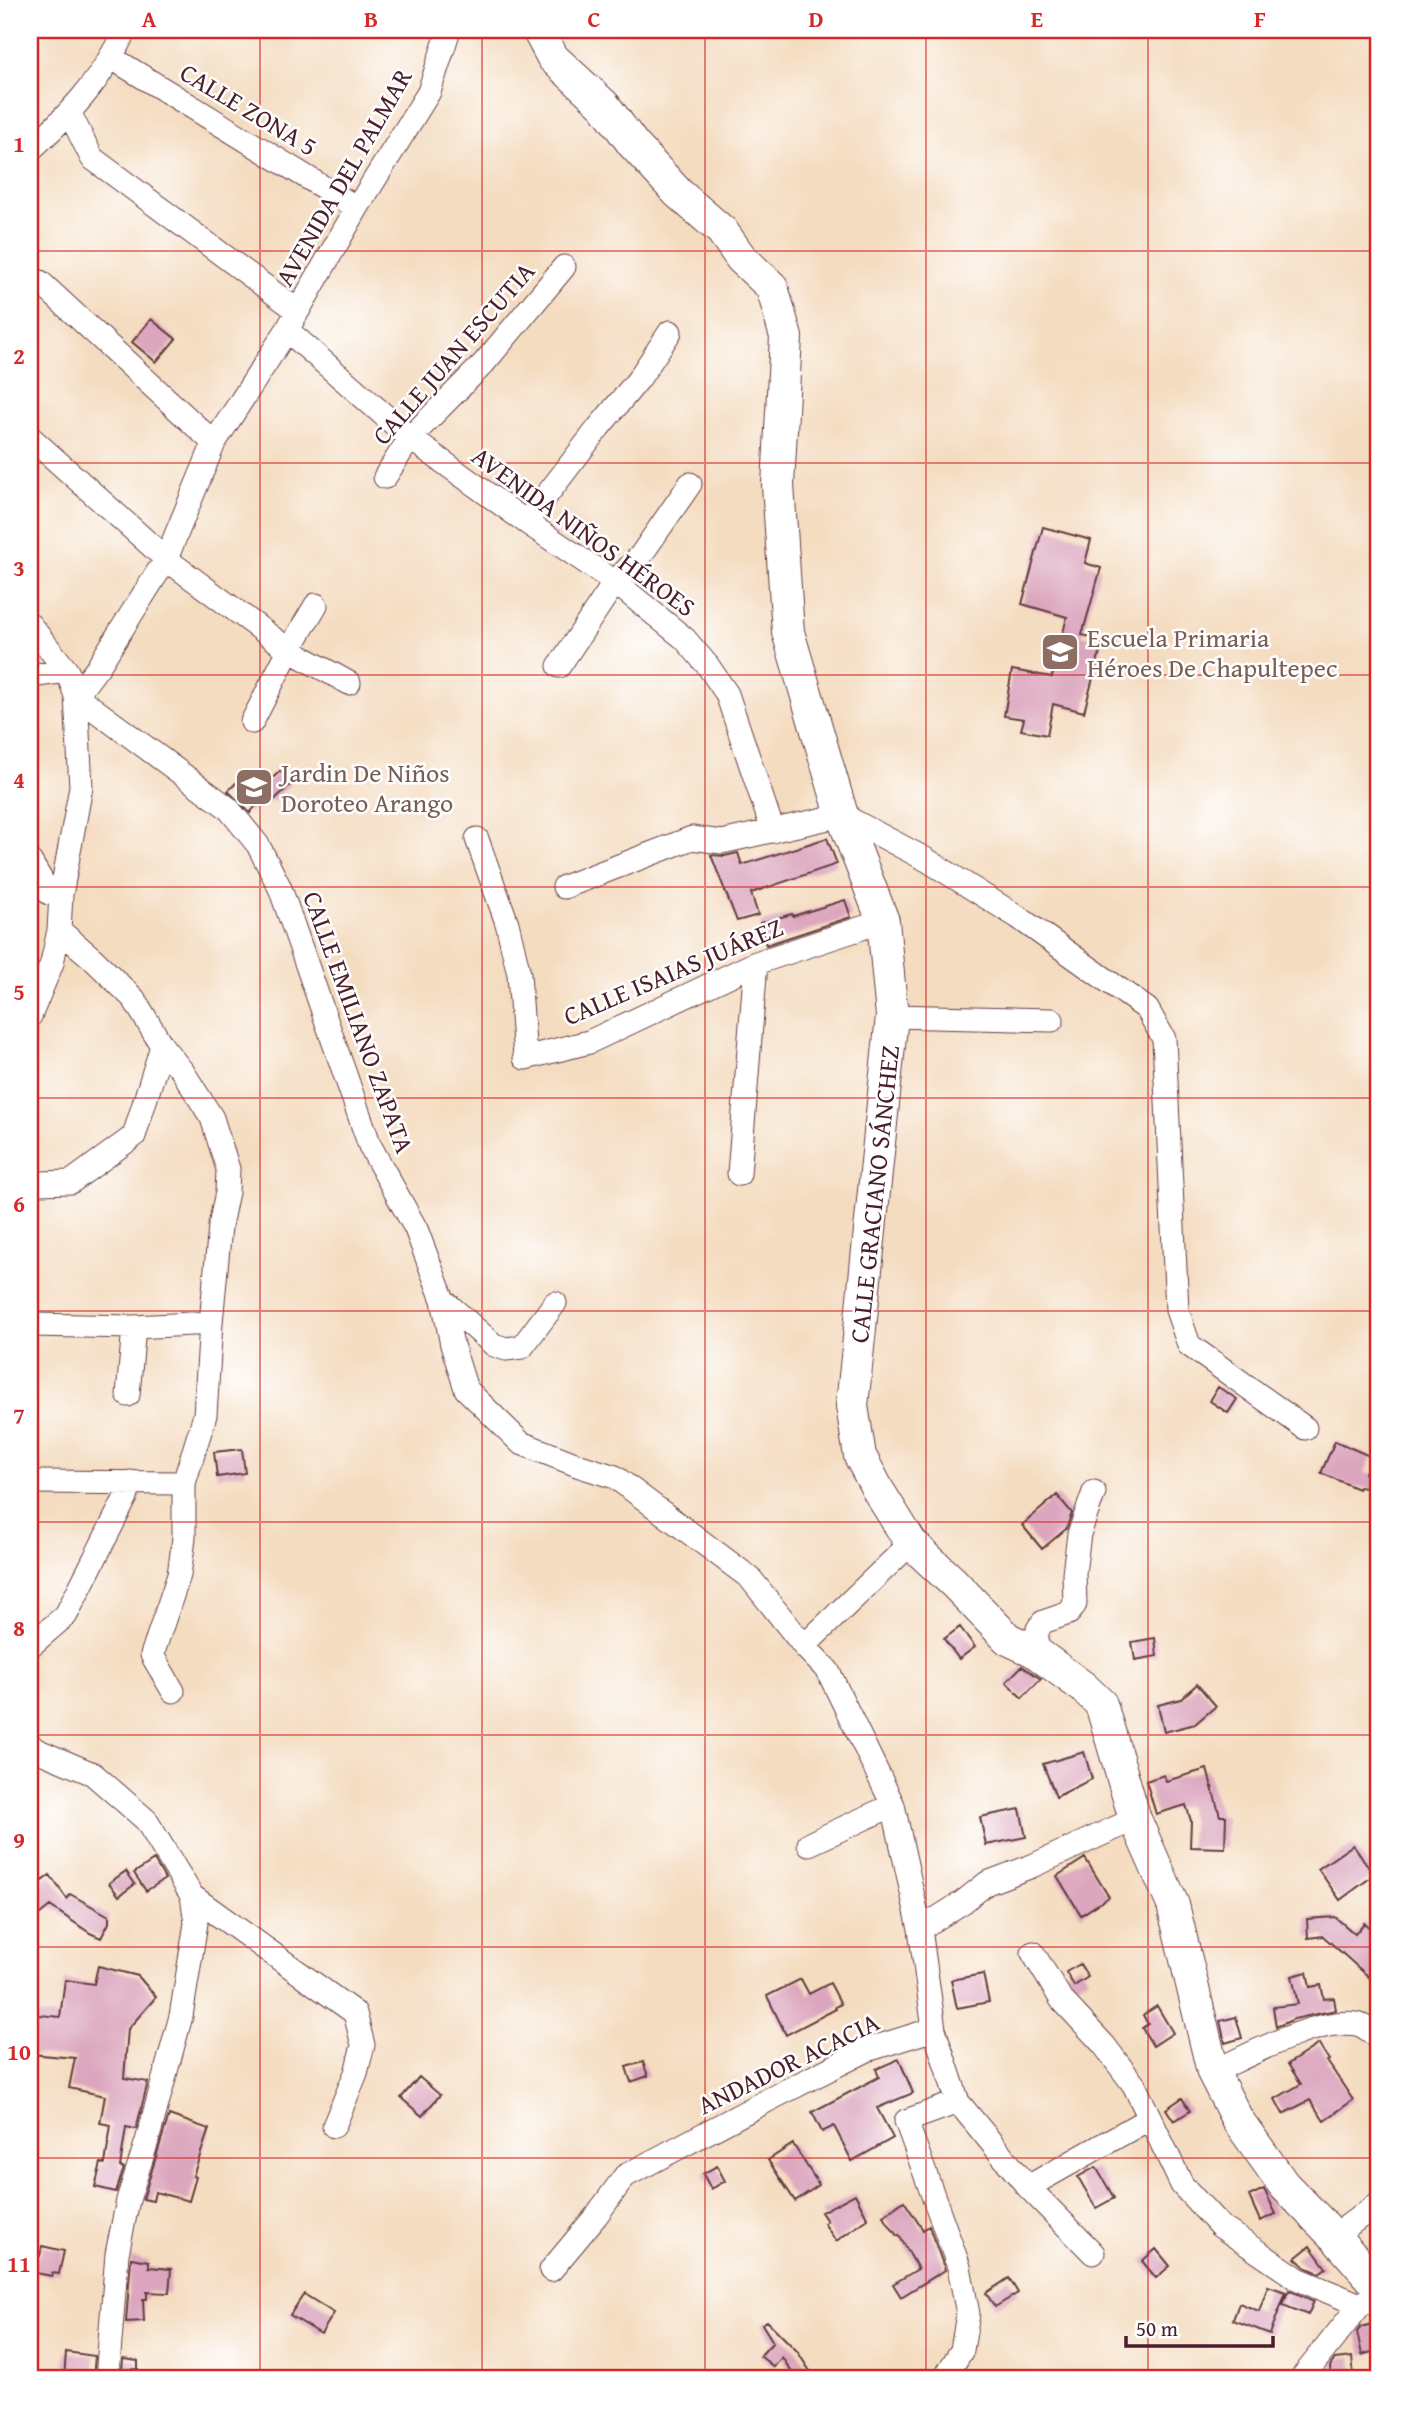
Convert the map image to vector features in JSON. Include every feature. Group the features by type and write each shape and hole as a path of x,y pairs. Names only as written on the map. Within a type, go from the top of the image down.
{"street":[{"path":"30,150 70,114 112,58 125,30"},
{"name":"AVENIDA DEL PALMAR","path":"76,696 98,667 166,559 214,443 292,321 357,208 429,92 449,30"},
{"name":"CALLE GRACIANO SÁNCHEZ","path":"538,30 553,58 604,105 660,174 722,231 741,258 772,287 786,337 778,485 788,632 842,815 883,921 891,1016 852,1406 860,1456 877,1490 911,1543 954,1583 1007,1639 1034,1651 1083,1687 1101,1704 1135,1819 1173,1905 1213,2072 1237,2119 1284,2185 1334,2236 1373,2295"},
{"name":"CALLE ZONA 5","path":"112,58 357,208"},
{"name":"AVENIDA NIÑOS HÉROES","path":"70,114 92,158 292,321 410,438 615,582 685,639 727,694 773,831"},
{"name":"CALLE JUAN ESCUTIA","path":"385,477 410,438 484,362 564,267"},
{"path":"40,282 214,443"},
{"path":"526,522 638,380 670,332"},
{"path":"30,437 166,559 289,650 349,683"},
{"path":"559,666 615,582 641,555 690,484"},
{"path":"252,722 289,650 316,606"},
{"path":"30,625 67,671 76,696 81,787 47,895"},
{"path":"30,676 67,671"},
{"name":"CALLE EMILIANO ZAPATA","path":"76,696 228,808 258,845 280,888 370,1146 416,1229 443,1300 452,1345 466,1388 521,1443 615,1477 750,1577 804,1646 828,1671 893,1805 920,1929 933,2029 958,2102"},
{"path":"564,887 692,838 722,842 842,815 928,860 1007,910 1147,1009 1164,1039 1177,1310 1189,1345 1305,1428"},
{"name":"CALLE ISAIAS JUÁREZ","path":"477,839 507,923 519,974 525,1058 589,1042 756,963 883,921"},
{"path":"30,861 47,895 59,930 134,999 162,1045 183,1072 212,1118 228,1169 227,1192 220,1226 205,1415 184,1483 184,1538 179,1575 152,1655 173,1691"},
{"path":"30,1016 52,963 59,930"},
{"path":"739,1174 756,963"},
{"path":"891,1016 1052,1020"},
{"path":"30,1186 71,1182 134,1136 162,1045"},
{"path":"443,1300 494,1345 506,1349 522,1347 555,1303"},
{"path":"30,1325 134,1327 211,1323"},
{"path":"128,1395 134,1327"},
{"path":"30,1482 184,1483"},
{"path":"30,1646 66,1615 127,1495 130,1482"},
{"path":"1034,1651 1038,1629 1043,1622 1069,1613 1075,1604 1074,1573 1079,1534 1094,1492"},
{"path":"804,1646 911,1543"},
{"path":"31,1749 93,1774 146,1820 192,1896 196,1923 181,2016 128,2200 117,2254 107,2379"},
{"path":"809,1844 893,1805"},
{"path":"920,1929 987,1883 1032,1866 1135,1819"},
{"path":"192,1896 355,2013 363,2045 356,2073 334,2126"},
{"path":"1033,1954 1061,1999 1104,2045 1134,2085 1182,2185 1220,2226 1298,2279 1373,2295 1301,2379"},
{"path":"1213,2072 1272,2044 1334,2022 1359,2024 1379,2038"},
{"name":"ANDADOR ACACIA","path":"551,2270 625,2176 867,2050 933,2029"},
{"path":"945,2378 962,2350 968,2314 960,2267 906,2121 958,2102 1028,2187 1093,2253"},
{"path":"1028,2187 1150,2118"},
{"path":"1334,2236 1379,2203"}],"building":[{"path":"151,319 176,339 156,362 132,342"},
{"path":"1043,527 1091,540 1085,563 1101,568 1082,635 1103,640 1084,712 1053,704 1047,735 1021,730 1024,719 1004,716 1012,670 1052,677 1067,617 1022,604"},
{"path":"280,771 292,783 272,802 260,790"},
{"path":"236,783 258,803 250,813 228,791"},
{"path":"827,838 837,864 751,893 758,915 737,921 711,855 738,853 742,865"},
{"path":"845,900 851,917 766,945 760,923"},
{"path":"1218,1387 1237,1399 1228,1413 1210,1401"},
{"path":"1335,1441 1372,1457 1365,1473 1379,1475 1379,1490 1358,1489 1321,1473"},
{"path":"242,1449 245,1473 217,1477 214,1452"},
{"path":"1057,1495 1072,1513 1066,1529 1042,1549 1022,1525"},
{"path":"960,1627 975,1647 959,1659 944,1639"},
{"path":"1155,1638 1157,1656 1135,1660 1132,1642"},
{"path":"1022,1666 1041,1679 1022,1698 1006,1682"},
{"path":"1197,1684 1216,1706 1195,1724 1164,1732 1158,1705 1181,1699"},
{"path":"1084,1752 1092,1779 1056,1797 1043,1764"},
{"path":"1207,1769 1220,1816 1226,1816 1225,1848 1190,1847 1191,1821 1186,1805 1156,1814 1146,1781 1164,1775 1166,1781"},
{"path":"1020,1809 1026,1837 986,1845 980,1817"},
{"path":"1353,1845 1374,1875 1340,1900 1318,1869"},
{"path":"1085,1858 1109,1897 1081,1915 1057,1876"},
{"path":"154,1860 165,1879 146,1891 134,1873"},
{"path":"126,1871 135,1884 119,1896 109,1883"},
{"path":"50,1875 67,1899 70,1894 109,1916 109,1923 101,1938 50,1906 30,1922 30,1890"},
{"path":"1335,1917 1355,1934 1364,1923 1379,1936 1371,1947 1379,1954 1379,1986 1323,1936 1308,1938 1307,1919"},
{"path":"1080,1964 1088,1977 1074,1986 1066,1972"},
{"path":"98,1966 138,1976 156,1997 128,2029 124,2078 148,2082 136,2129 126,2127 120,2167 124,2168 116,2192 95,2187 101,2163 105,2164 111,2125 100,2123 105,2096 69,2088 75,2058 30,2054 30,2014 60,2017 65,1980 94,1984"},
{"path":"1307,1972 1310,1987 1321,1985 1324,1999 1334,1998 1336,2010 1294,2019 1276,2027 1273,2007 1298,2004 1292,1976"},
{"path":"983,1974 989,2002 957,2008 951,1980"},
{"path":"801,1979 809,1994 830,1983 841,2004 786,2035 767,1996"},
{"path":"1157,2006 1173,2033 1153,2046 1142,2028 1148,2024 1143,2015"},
{"path":"1236,2017 1242,2038 1225,2043 1220,2021"},
{"path":"1319,2044 1353,2100 1324,2121 1310,2100 1283,2114 1275,2099 1301,2084 1288,2064"},
{"path":"899,2059 913,2093 877,2108 893,2138 852,2161 834,2126 822,2132 812,2112 879,2077 876,2069"},
{"path":"643,2062 648,2076 631,2082 626,2067"},
{"path":"419,2077 440,2095 422,2116 401,2098"},
{"path":"1182,2098 1190,2111 1174,2121 1166,2109"},
{"path":"169,2115 209,2129 193,2176 196,2177 189,2201 155,2192 153,2201 143,2199"},
{"path":"793,2144 819,2185 795,2201 768,2160"},
{"path":"717,2166 725,2181 711,2189 703,2174"},
{"path":"1096,2167 1114,2198 1096,2208 1078,2177"},
{"path":"1264,2189 1276,2214 1260,2221 1249,2196"},
{"path":"855,2194 868,2219 836,2241 824,2223 827,2221 821,2212"},
{"path":"904,2201 923,2230 929,2226 945,2270 901,2297 893,2284 918,2269 899,2235 897,2236 883,2216"},
{"path":"42,2246 64,2251 59,2274 52,2273 52,2276 30,2272 30,2254 40,2256"},
{"path":"1310,2246 1326,2268 1319,2273 1305,2267 1295,2258"},
{"path":"1156,2249 1170,2266 1156,2278 1142,2261"},
{"path":"131,2258 149,2261 149,2267 171,2269 169,2293 147,2292 147,2299 143,2299 144,2321 126,2322"},
{"path":"1009,2278 1018,2293 995,2307 986,2293"},
{"path":"1268,2286 1286,2292 1270,2334 1233,2320 1239,2303 1259,2311"},
{"path":"1289,2290 1314,2301 1308,2315 1283,2305"},
{"path":"304,2294 334,2313 321,2334 290,2315"},
{"path":"767,2321 797,2351 815,2379 796,2379 782,2357 774,2367 760,2356 773,2342 762,2324"},
{"path":"1372,2324 1378,2350 1362,2355 1357,2332 1361,2327"},
{"path":"66,2352 95,2356 93,2379 64,2379"},
{"path":"1352,2357 1354,2377 1331,2379 1330,2366 1335,2359"},
{"path":"123,2359 138,2361 138,2369 122,2370"}],"place":[{"name":"Escuela Primaria Héroes De Chapultepec","path":"1060,652"},
{"name":"Jardin De Niños Doroteo Arango","path":"254,787"}]}
